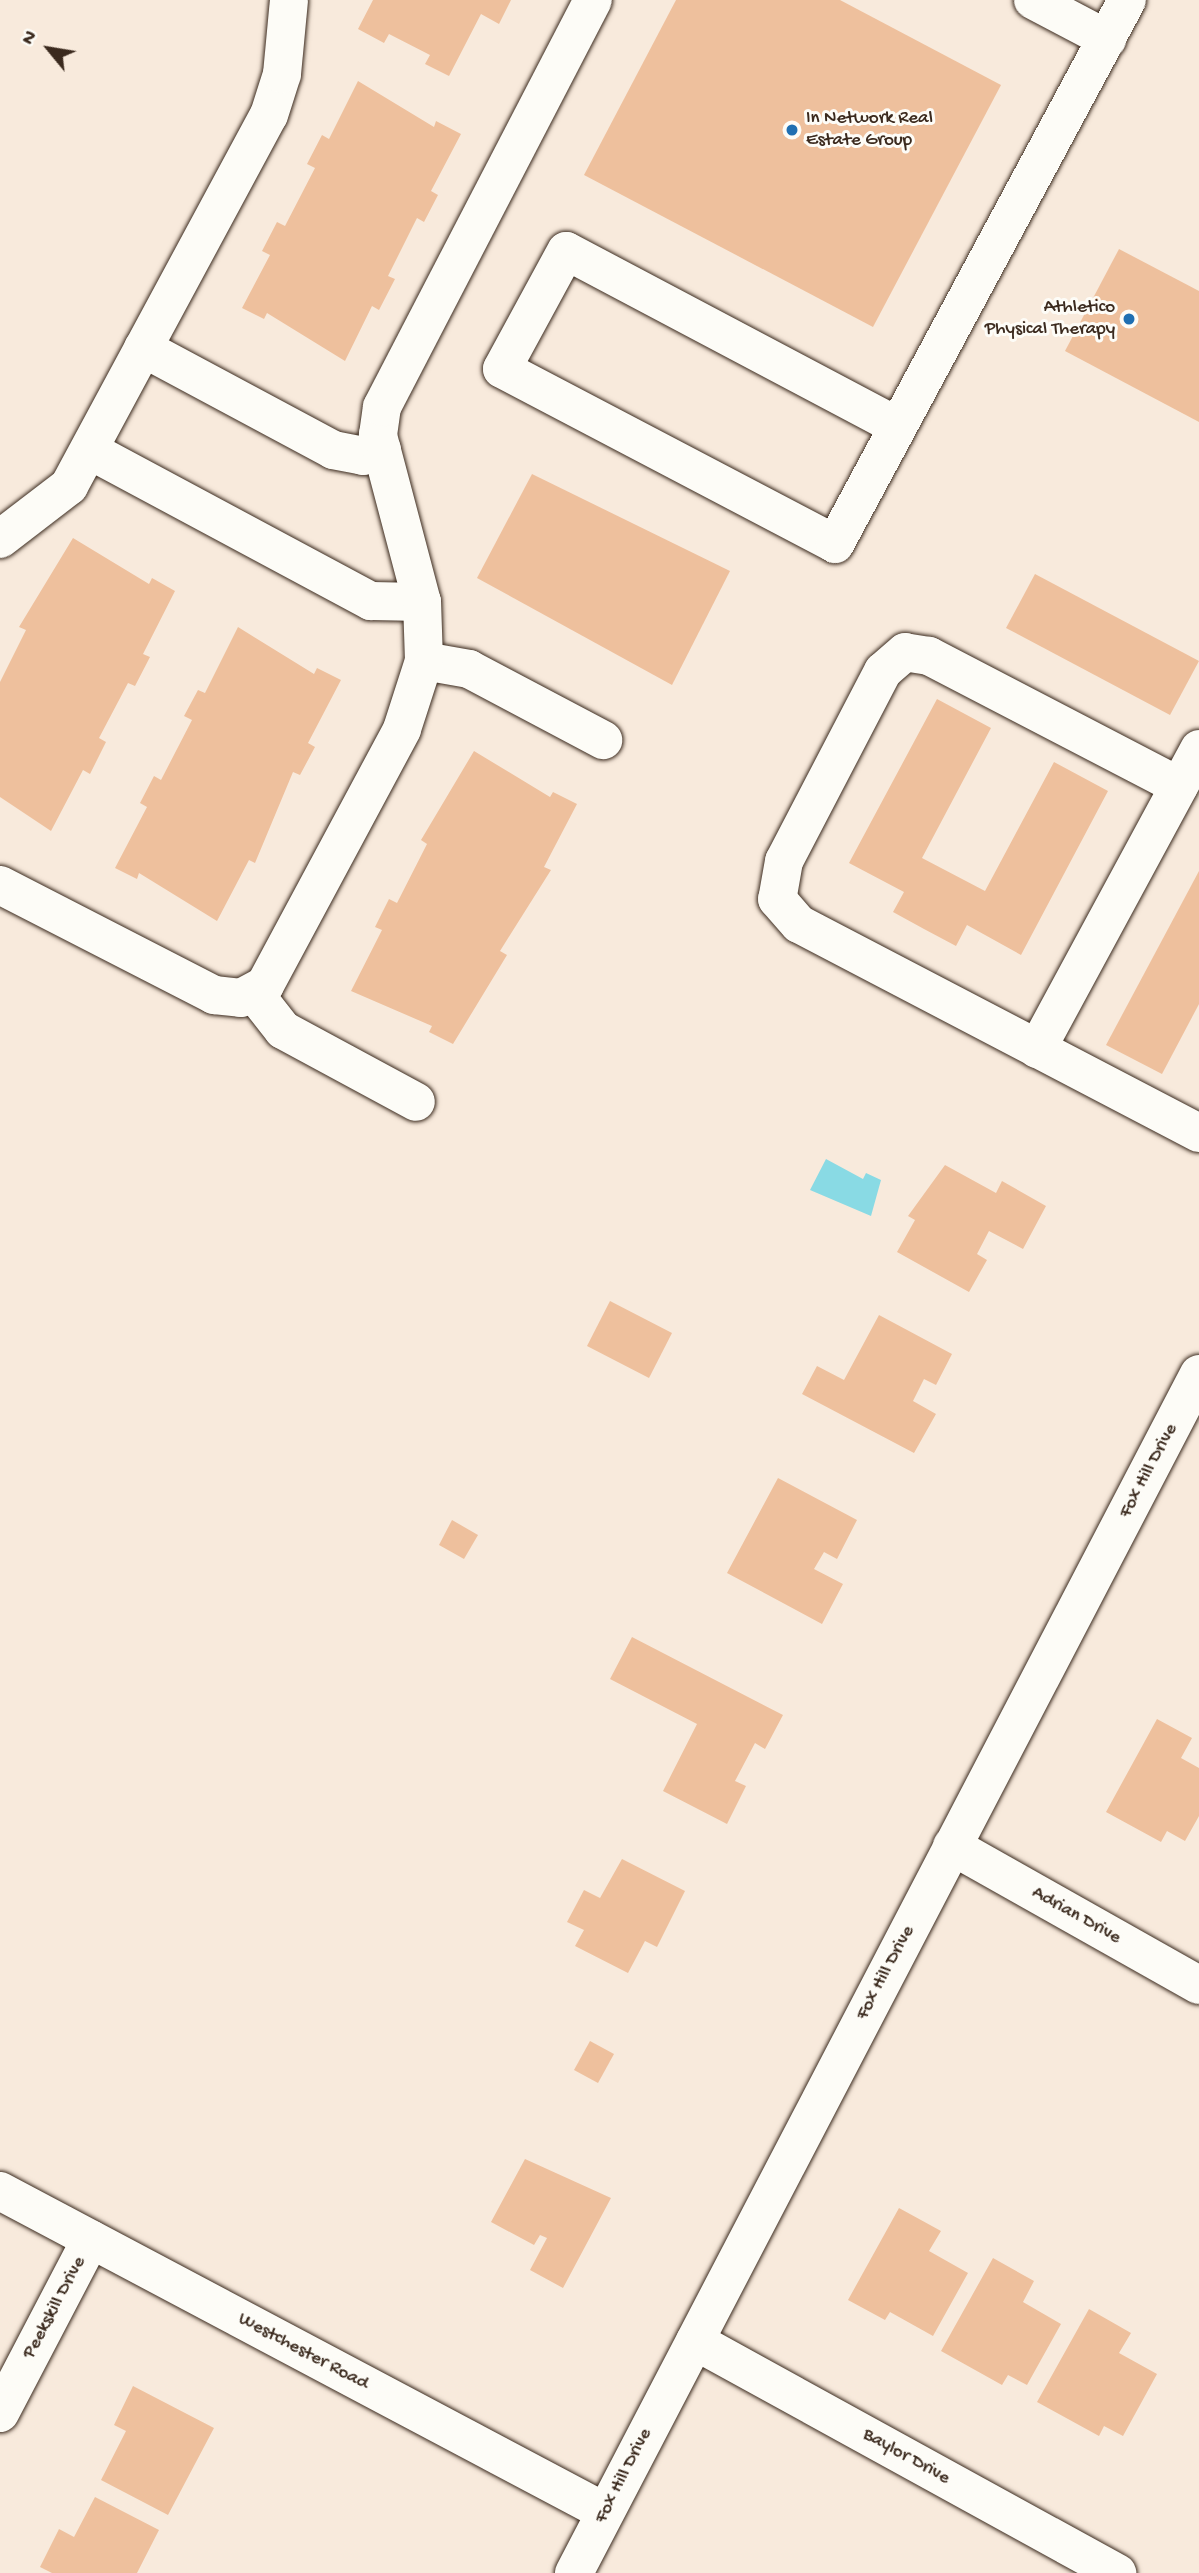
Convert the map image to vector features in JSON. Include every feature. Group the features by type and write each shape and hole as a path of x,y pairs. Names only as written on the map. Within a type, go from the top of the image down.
{"street":[{"path":"0,539 62,496 269,115 282,74 289,0"},
{"path":"0,886 214,995 254,993 274,972 402,729 424,661 422,602 382,450 382,407 593,0"},
{"path":"1033,0 1107,39"},
{"path":"897,426 566,251 502,369 835,544 1127,0"},
{"path":"144,348 332,450 363,456 382,450"},
{"path":"89,450 371,601 422,602"},
{"path":"1179,786 929,656 905,652 883,671 784,861 776,899 799,924 1199,1133"},
{"path":"424,661 469,669 603,740"},
{"path":"1037,1049 1199,749"},
{"path":"254,993 283,1030 415,1102"},
{"name":"Fox Hill Drive","path":"574,2573 1199,1374"},
{"name":"Adrian Drive","path":"952,1846 1199,1985"},
{"name":"Westchester Road","path":"0,2191 606,2512"},
{"name":"Peekskill Drive","path":"0,2413 91,2239"},
{"name":"Baylor Drive","path":"695,2341 1117,2573"}],"water":[{"path":"826,1159 863,1179 866,1173 881,1180 871,1216 810,1190"}],"building":[{"path":"373,0 511,0 499,24 481,14 449,76 425,64 430,55 389,34 384,43 358,29"},
{"name":"In Network Real Estate Group","path":"676,0 840,0 1001,85 873,327 584,175"},
{"path":"358,81 434,127 436,121 461,134 431,191 438,195 424,222 417,218 388,276 395,279 379,310 372,306 345,361 267,313 264,319 242,308 270,255 262,251 277,222 285,226 315,168 307,164 322,135 329,139"},
{"name":"Athletico Physical Therapy","path":"1119,249 1199,291 1199,422 1065,351"},
{"path":"532,474 730,571 672,685 477,578"},
{"path":"73,538 149,584 152,578 175,591 143,654 150,657 135,686 128,683 99,738 106,742 90,774 83,770 51,831 0,797 0,682 26,630 19,627"},
{"path":"1035,574 1199,661 1170,715 1006,628"},
{"path":"238,627 314,674 317,668 341,680 308,743 315,747 300,775 293,772 255,863 249,860 217,921 139,873 137,879 115,868 147,807 140,803 154,776 161,780 192,720 184,716 198,690 205,693"},
{"path":"937,699 991,728 922,858 985,891 1054,762 1108,791 1021,955 967,925 956,946 924,929 893,912 904,892 849,863"},
{"path":"474,751 550,797 553,792 577,804 544,867 551,870 500,951 507,955 453,1044 429,1032 432,1026 351,991 382,930 375,927 389,899 397,903 427,844 421,840"},
{"path":"1199,871 1199,1004 1162,1074 1106,1045"},
{"path":"945,1165 996,1193 1002,1181 1046,1206 1023,1249 989,1231 977,1254 987,1260 969,1292 897,1252 915,1220 908,1216"},
{"path":"610,1301 672,1333 649,1378 587,1346"},
{"path":"879,1315 952,1354 936,1385 924,1379 913,1401 936,1414 914,1453 802,1394 817,1366 844,1380"},
{"path":"778,1478 857,1520 837,1559 824,1552 814,1569 843,1584 822,1624 727,1573"},
{"path":"452,1520 478,1535 464,1559 439,1545"},
{"path":"632,1637 783,1715 765,1749 755,1743 735,1781 746,1786 727,1824 663,1791 697,1724 610,1679"},
{"path":"1157,1719 1192,1738 1181,1758 1199,1768 1199,1816 1185,1841 1167,1831 1161,1842 1106,1812"},
{"path":"622,1859 685,1891 657,1947 645,1941 628,1973 575,1946 584,1930 567,1922 584,1890 600,1898"},
{"path":"590,2041 614,2054 598,2083 574,2070"},
{"path":"525,2159 611,2198 563,2288 530,2270 547,2238 540,2235 534,2245 491,2222"},
{"path":"899,2208 941,2231 929,2251 968,2273 933,2336 890,2312 885,2320 848,2300"},
{"path":"993,2258 1034,2281 1023,2302 1061,2324 1027,2385 1008,2375 1002,2385 941,2351"},
{"path":"1089,2309 1131,2333 1119,2353 1157,2374 1123,2436 1104,2426 1099,2436 1037,2402"},
{"path":"133,2386 214,2428 168,2515 101,2480 126,2431 114,2425"},
{"path":"95,2497 159,2530 137,2573 52,2573 40,2567 59,2529 74,2537"}],"place":[{"name":"In Network Real Estate Group","path":"792,130"},
{"name":"Athletico Physical Therapy","path":"1129,319"}]}
